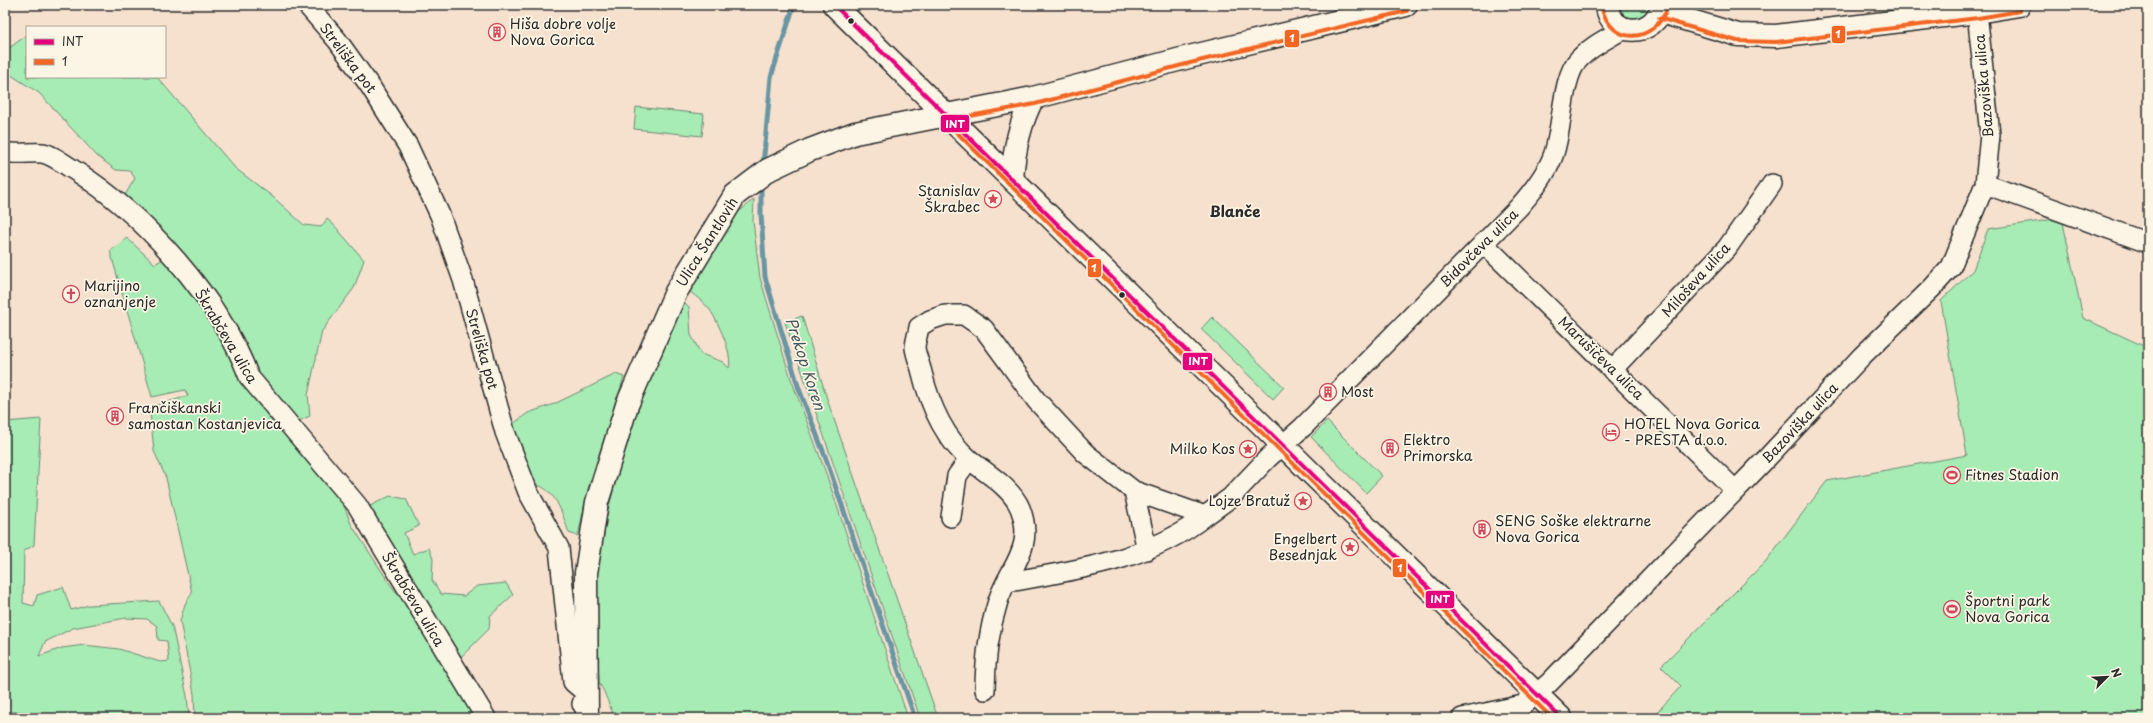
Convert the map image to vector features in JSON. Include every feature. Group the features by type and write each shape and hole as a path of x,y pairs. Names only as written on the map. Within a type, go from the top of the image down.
{"street":[{"name":"Streliška pot","path":"307,5 341,46 408,146 440,215 467,295 505,432 528,492 559,548 573,682 586,693"},
{"path":"834,5 1561,718"},
{"name":"Ulica Šantlovih","path":"586,693 586,573 597,502 627,405 676,292 735,196 768,170 810,150 855,133 1033,98 1189,57 1406,5"},
{"path":"1607,5 1611,17 1625,28 1642,29 1656,20 1662,9 1738,35 1776,36 1977,12 2019,5"},
{"name":"Bazoviška ulica","path":"1462,718 1523,705 1536,694 1735,490 1862,356 1932,288 1951,267 1985,184 1990,135 1977,12"},
{"name":"Bidovčeva ulica","path":"1008,582 1084,569 1147,550 1190,528 1230,498 1283,444 1303,427 1535,188 1553,156 1570,73 1578,59 1596,45 1625,28"},
{"path":"1012,179 1013,156 1018,136 1033,98"},
{"name":"Škrabčeva ulica","path":"12,153 43,153 81,174 112,197 147,228 190,277 240,353 249,377 357,505 486,718"},
{"name":"Miloševa ulica","path":"1612,370 1727,248 1772,184"},
{"path":"1985,184 2148,243"},
{"name":"Marušičeva ulica","path":"1483,243 1735,490"},
{"path":"985,690 985,659 992,621 999,599 1019,561 1026,530 1020,507 1008,490 969,459 944,430 927,395 915,348 919,328 930,320 945,315 964,315 984,329 1036,400 1086,453 1134,491 1205,516"},
{"path":"951,517 957,476 969,459"},
{"path":"1134,491 1147,550"},
{"path":"576,718 586,693"},
{"path":"586,693 587,718"}],"green space":[{"path":"1618,5 1651,5 1644,15 1634,18 1625,16"},
{"path":"26,36 26,78 158,78 235,168 273,197 304,225 321,227 327,219 364,260 354,288 322,331 308,395 310,416 292,424 124,197 135,178 130,171 116,170 97,156 39,93 11,75 5,75 5,51"},
{"path":"636,107 704,114 702,136 634,129"},
{"path":"754,199 753,221 760,278 790,376 827,476 908,718 616,718 599,683 594,578 601,537 627,438 680,304 685,303 689,307 691,335 701,354 723,362 729,368 730,362 727,347 721,330 713,315 705,304 686,289 735,215"},
{"name":"Športni park Nova Gorica","path":"2062,218 2083,318 2148,348 2148,718 1652,718 1681,686 1661,666 1766,561 1827,481 1967,455 1941,301 1973,270 1988,229"},
{"path":"127,238 155,264 163,259 182,281 340,495 351,524 390,584 417,620 479,718 195,718 194,694 180,621 185,604 192,593 166,478 154,451 150,412 154,406 188,396 185,390 152,397 110,251"},
{"path":"802,316 828,402 938,718 920,718 785,322"},
{"path":"1212,317 1284,387 1273,399 1201,329"},
{"path":"616,374 624,377 588,489 578,536 569,533 561,510 553,496 542,487 534,484 510,426 528,413 554,404"},
{"path":"41,419 34,545 24,551 23,603 34,606 37,595 63,587 71,610 89,605 159,601 172,626 187,696 189,718 25,718 23,712 11,712 5,718 5,422","holes":["126,618 147,619 157,626 158,640 167,641 169,661 160,662 119,649 84,645 62,648 39,656 45,642 73,628"]},
{"path":"1327,421 1382,476 1366,493 1311,437"},
{"path":"390,496 406,499 419,526 404,533 413,554 429,548 433,559 432,580 441,594 464,596 477,586 506,583 513,595 490,616 489,629 460,658 368,507"}],"waterway":[{"name":"Prekop Koren","path":"763,166 771,77 794,5"},
{"name":"Prekop Koren","path":"761,184 761,214 765,277 799,389 825,456 915,718"}],"transit line":[{"name":"INT","path":"834,5 1561,718"},
{"name":"1","path":"1601,6 1606,19 1614,29 1623,34 1633,36 1643,34 1653,28 1662,19 1668,7"},
{"name":"1","path":"947,120 1035,104 1190,63 1407,11"},
{"name":"1","path":"1659,18 1737,41 1776,42 1978,18 2020,11"},
{"name":"1","path":"942,118 1552,718"}],"place":[{"name":"Hiša dobre volje Nova Gorica","path":"497,32"},
{"name":"Stanislav Škrabec","path":"993,199"},
{"name":"Marijino oznanjenje","path":"71,294"},
{"name":"Most","path":"1328,392"},
{"name":"Frančiškanski samostan Kostanjevica","path":"115,416"},
{"name":"HOTEL Nova Gorica - PRESTA d.o.o.","path":"1611,432"},
{"name":"Elektro Primorska","path":"1390,448"},
{"name":"Milko Kos","path":"1248,449"},
{"name":"Fitnes Stadion","path":"1952,475"},
{"name":"Lojze Bratuž","path":"1303,501"},
{"name":"SENG Soške elektrarne Nova Gorica","path":"1482,529"},
{"name":"Engelbert Besednjak","path":"1350,547"},
{"name":"Športni park Nova Gorica","path":"1952,609"}],"district":[{"name":"Blanče","path":"1235,212"}]}
